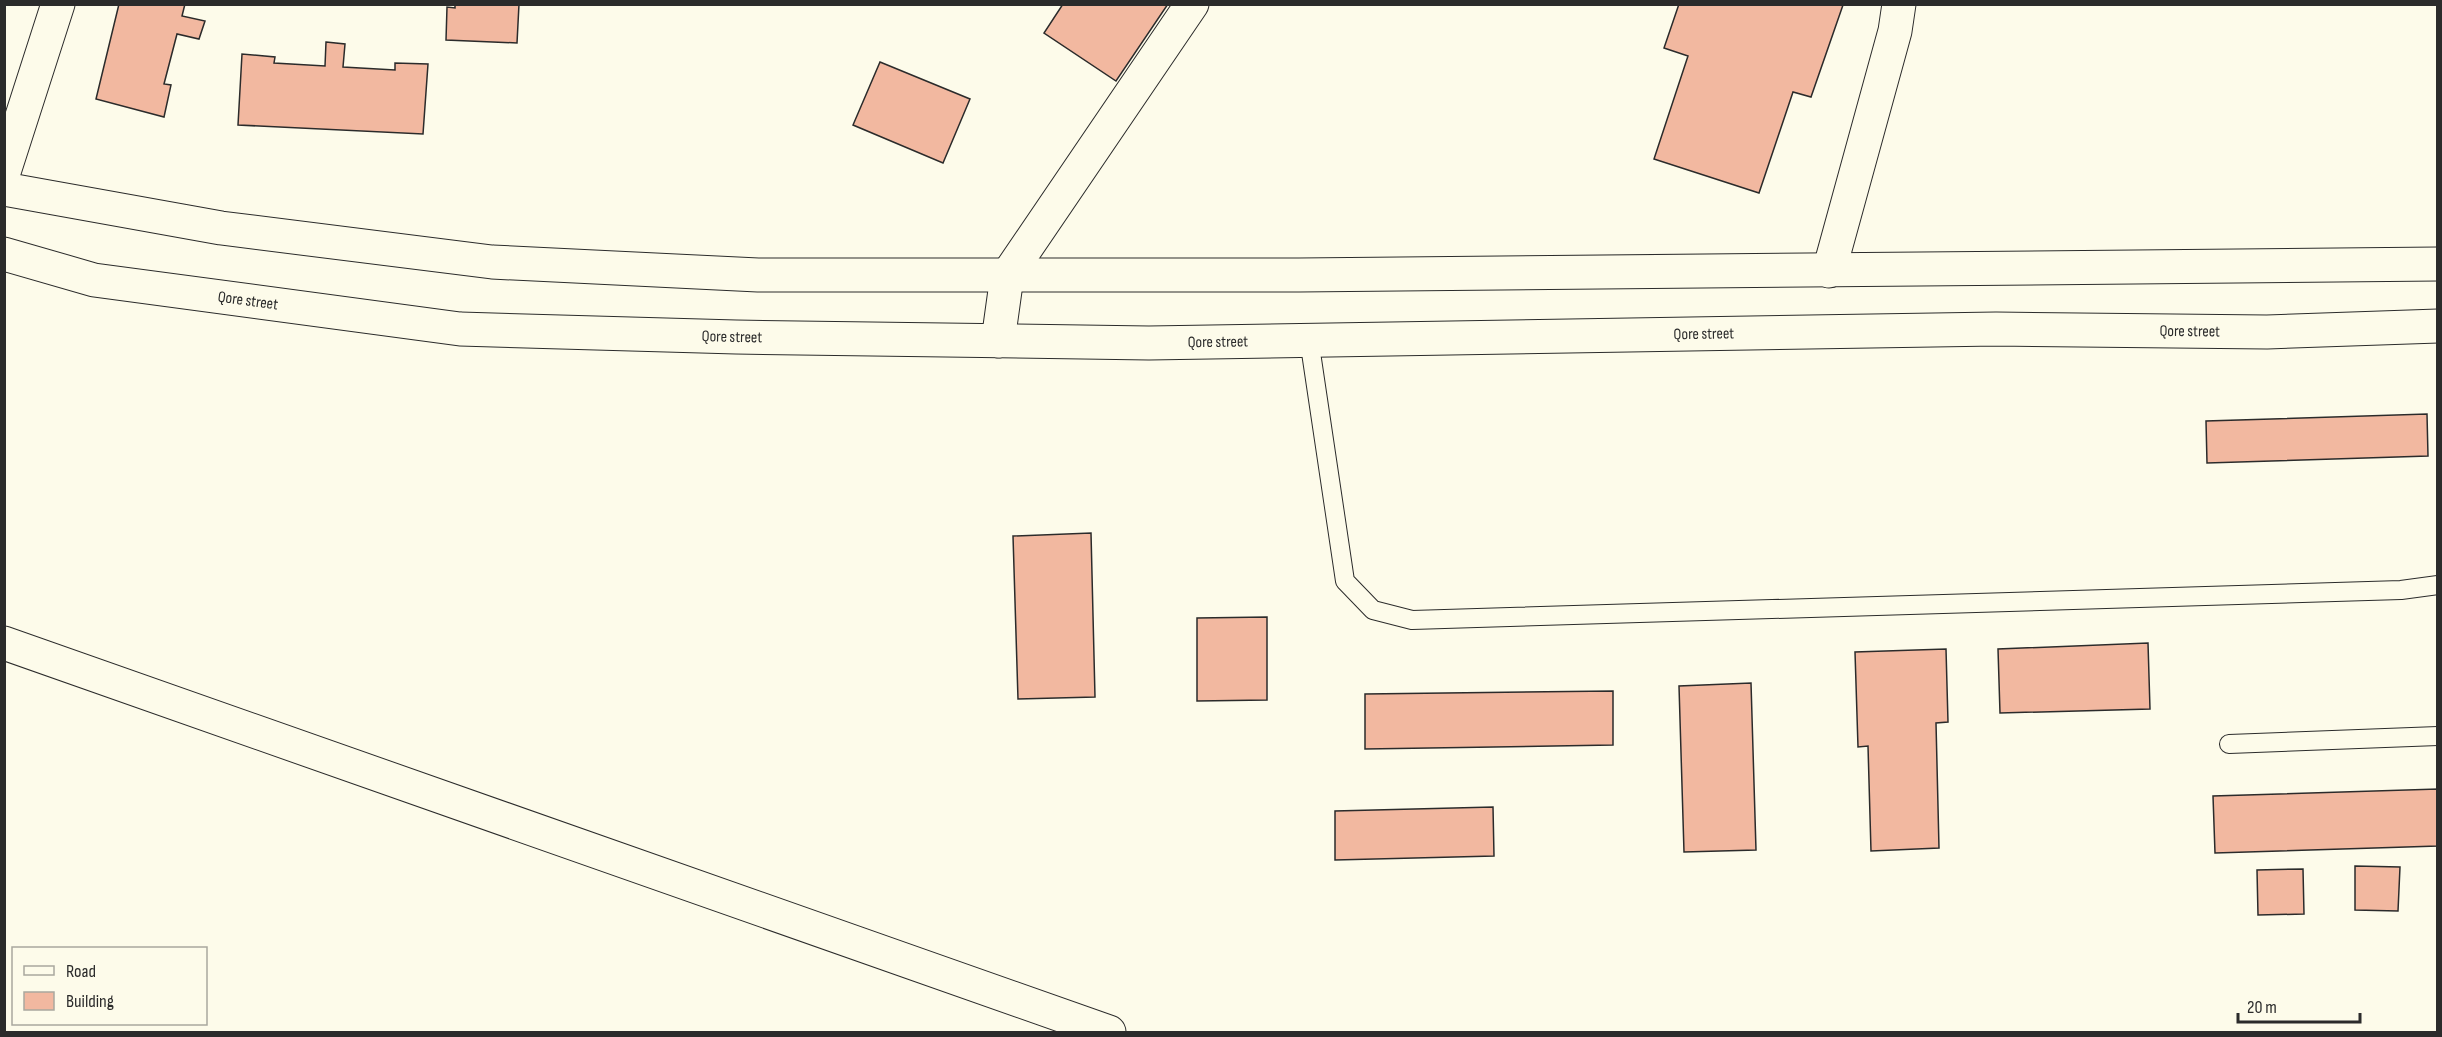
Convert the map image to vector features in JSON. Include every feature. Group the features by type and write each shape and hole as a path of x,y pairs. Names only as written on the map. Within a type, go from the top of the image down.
{"main road":[{"path":"4,172 58,4"},
{"path":"998,341 1007,276 1192,4"},
{"path":"1828,271 1894,31 1899,4"},
{"path":"4,189 221,228 492,261 758,275 1007,276 1828,271 2438,264"},
{"name":"Qore street","path":"4,254 94,280 460,329 1149,343 1996,329 2267,332 2438,326"},
{"path":"4,643 1109,1032"}],"lane":[{"path":"1309,339 1345,581 1373,610 1412,620 2401,590 2438,585"},
{"path":"2229,744 2438,736"}],"building":[{"path":"119,4 185,4 182,16 205,21 199,39 177,34 164,84 171,85 164,117 96,99"},
{"path":"455,4 519,4 517,43 446,40 447,7 455,8"},
{"path":"1063,4 1168,4 1116,81 1044,33"},
{"path":"1679,4 1843,5 1811,97 1793,92 1759,193 1654,159 1688,56 1664,48"},
{"path":"326,42 345,44 343,67 395,70 395,63 428,64 423,134 238,125 242,54 275,57 274,63 325,66"},
{"path":"880,62 970,99 943,163 853,125"},
{"path":"2427,414 2428,456 2207,463 2206,421"},
{"path":"1091,533 1095,697 1018,699 1013,536"},
{"path":"1267,617 1267,700 1197,701 1197,618"},
{"path":"2148,643 2150,709 2000,713 1998,649"},
{"path":"1946,649 1948,722 1936,723 1939,848 1871,851 1868,746 1858,747 1855,652"},
{"path":"1751,683 1756,850 1684,852 1679,686"},
{"path":"1613,691 1613,745 1365,749 1365,694"},
{"path":"2438,789 2438,846 2215,853 2213,796"},
{"path":"1493,807 1494,856 1335,860 1335,811"},
{"path":"2355,866 2400,867 2398,911 2355,910"},
{"path":"2303,869 2304,914 2258,915 2257,870"}]}
